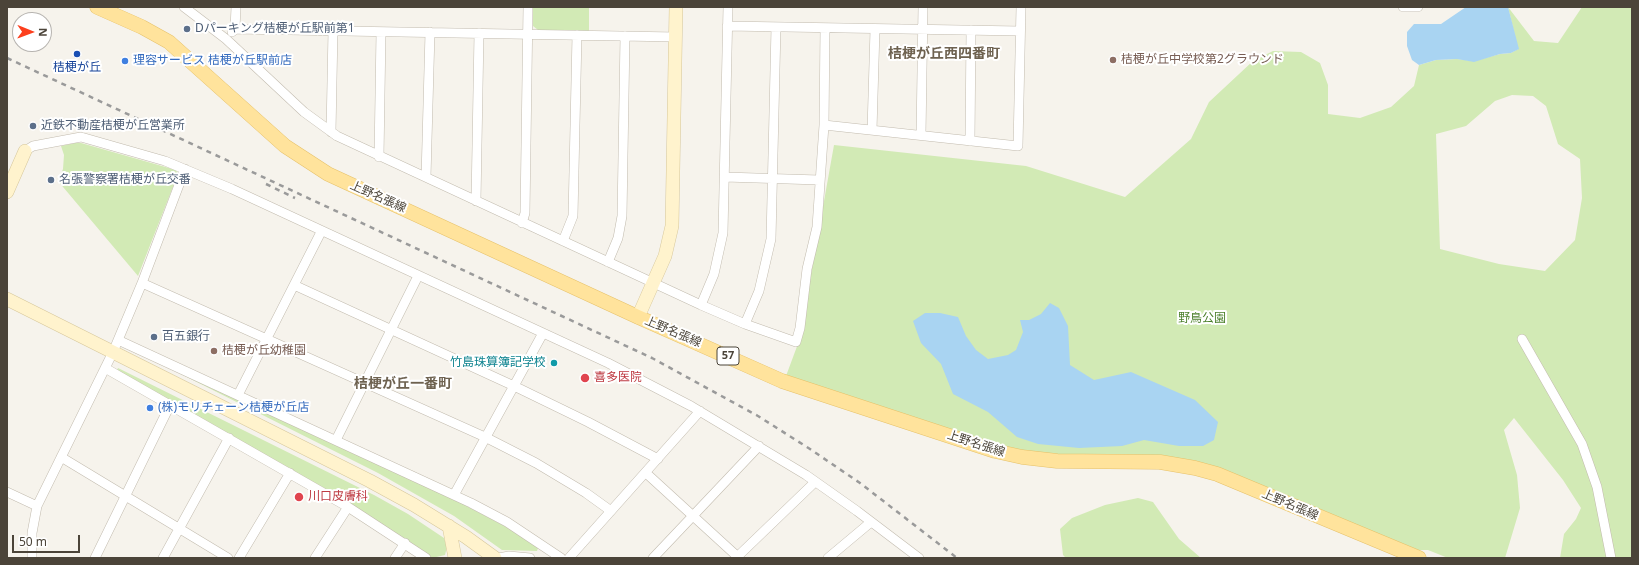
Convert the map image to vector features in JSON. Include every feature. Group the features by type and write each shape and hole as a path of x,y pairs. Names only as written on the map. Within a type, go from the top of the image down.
{"main road":[{"name":"上野名張線","path":"97,7 142,27 169,42 285,146 328,174 638,317 782,380 995,451 1047,461 1160,462 1195,468 1217,474 1419,558"}],"street":[{"path":"184,7 226,39 304,112 331,132 476,202 700,305 745,324 796,342 800,328 807,269 817,227 824,125 824,28"},
{"path":"226,39 235,29 236,7"},
{"path":"522,223 525,213 528,7"},
{"path":"638,317 654,283 668,246 673,215 676,7"},
{"path":"700,305 714,274 722,243 725,177 728,7"},
{"path":"921,135 923,7"},
{"path":"824,125 1018,146 1021,7"},
{"path":"1403,7 1418,7"},
{"path":"727,26 1020,31"},
{"path":"745,324 759,291 768,253 772,225 776,27"},
{"path":"872,130 875,28"},
{"path":"235,29 676,37"},
{"path":"331,132 333,30"},
{"path":"970,141 971,30"},
{"path":"379,156 381,32"},
{"path":"426,177 430,32"},
{"path":"476,202 479,33"},
{"path":"563,241 573,216 577,35"},
{"path":"608,262 618,238 622,216 625,36"},
{"path":"7,192 25,151 33,146 81,137 165,161 185,169 232,189 321,232 608,363 700,411 759,446 815,482 919,558"},
{"path":"32,558 32,533 37,506 113,352 142,283 185,169"},
{"path":"725,177 820,180"},
{"path":"238,395 321,232"},
{"path":"336,440 390,329 418,276"},
{"path":"142,283 485,437 536,463 586,493 611,511"},
{"path":"294,285 514,386 588,422 658,459"},
{"path":"7,299 370,481 449,526 495,558"},
{"path":"454,495 543,333"},
{"path":"1522,339 1582,444 1598,493 1611,558"},
{"path":"118,340 454,495 507,522 561,558"},
{"path":"105,368 348,507 426,558"},
{"path":"95,558 170,405"},
{"path":"569,558 700,411"},
{"path":"163,558 228,438"},
{"path":"653,558 759,446"},
{"path":"61,457 228,558"},
{"path":"646,472 738,558 815,482"},
{"path":"239,558 290,473"},
{"path":"7,492 37,506"},
{"path":"315,558 348,507"},
{"path":"828,558 871,522"},
{"path":"449,526 455,558"},
{"path":"395,558 405,543"},
{"path":"499,558 508,556 530,558"}],"green space":[{"path":"533,7 589,7 589,31 538,30 533,26"},
{"name":"野鳥公園","path":"1508,7 1534,41 1558,43 1582,7 1632,7 1632,558 1560,558 1564,534 1576,519 1581,508 1563,480 1514,418 1504,430 1517,475 1520,508 1505,558 1448,558 1428,550 1418,550 1160,457 1112,455 1065,457 1011,450 786,376 799,341 834,145 1026,166 1125,197 1191,139 1209,102 1253,61 1273,51 1301,52 1320,63 1328,85 1328,114 1360,118 1391,107 1414,86 1419,65 1436,60 1457,59 1474,61 1500,54 1511,53 1518,49","holes":["1512,95 1533,96 1546,106 1558,144 1580,159 1582,198 1575,240 1545,271 1499,264 1440,249 1436,134 1466,126 1495,101"]},
{"path":"81,143 176,170 178,174 138,276 58,181 63,169 64,155 61,146"},
{"path":"137,352 461,503 514,531 538,548 537,551 502,550 454,516 378,473"},
{"path":"118,368 374,495 408,514 444,538 447,547 445,555 432,558 405,539 117,370"},
{"path":"1138,498 1153,502 1179,539 1201,558 1066,558 1063,555 1060,529 1072,518 1105,505"}],"water":[{"path":"1466,7 1508,7 1519,49 1511,53 1500,54 1474,62 1457,59 1436,60 1419,65 1412,60 1407,46 1407,32 1414,24 1441,24"},
{"path":"1050,303 1059,308 1068,326 1070,365 1094,380 1131,372 1195,400 1218,422 1214,440 1203,446 1179,446 1144,440 1122,446 1079,448 1038,444 1017,437 988,412 953,394 941,364 921,343 913,321 925,313 940,313 958,317 966,336 976,350 988,359 1008,355 1016,350 1023,332 1020,320 1029,320 1041,314"}],"railway":[{"path":"7,58 652,358 758,416 810,449 860,483 957,558"},
{"path":"266,184 295,198"}],"place":[{"name":"Dパーキング桔梗が丘駅前第1","path":"187,29"},
{"name":"桔梗が丘","path":"77,54"},
{"name":"桔梗が丘中学校第2グラウンド","path":"1113,60"},
{"name":"理容サービス 桔梗が丘駅前店","path":"125,61"},
{"name":"近鉄不動産桔梗が丘営業所","path":"33,126"},
{"name":"名張警察署桔梗が丘交番","path":"51,180"},
{"name":"百五銀行","path":"154,337"},
{"name":"桔梗が丘幼稚園","path":"214,351"},
{"name":"竹島珠算簿記学校","path":"554,363"},
{"name":"喜多医院","path":"585,378"},
{"name":"(株)モリチェーン桔梗が丘店","path":"150,408"},
{"name":"川口皮膚科","path":"299,497"}],"district":[{"name":"桔梗が丘西四番町","path":"944,54"},
{"name":"桔梗が丘一番町","path":"403,384"}]}
